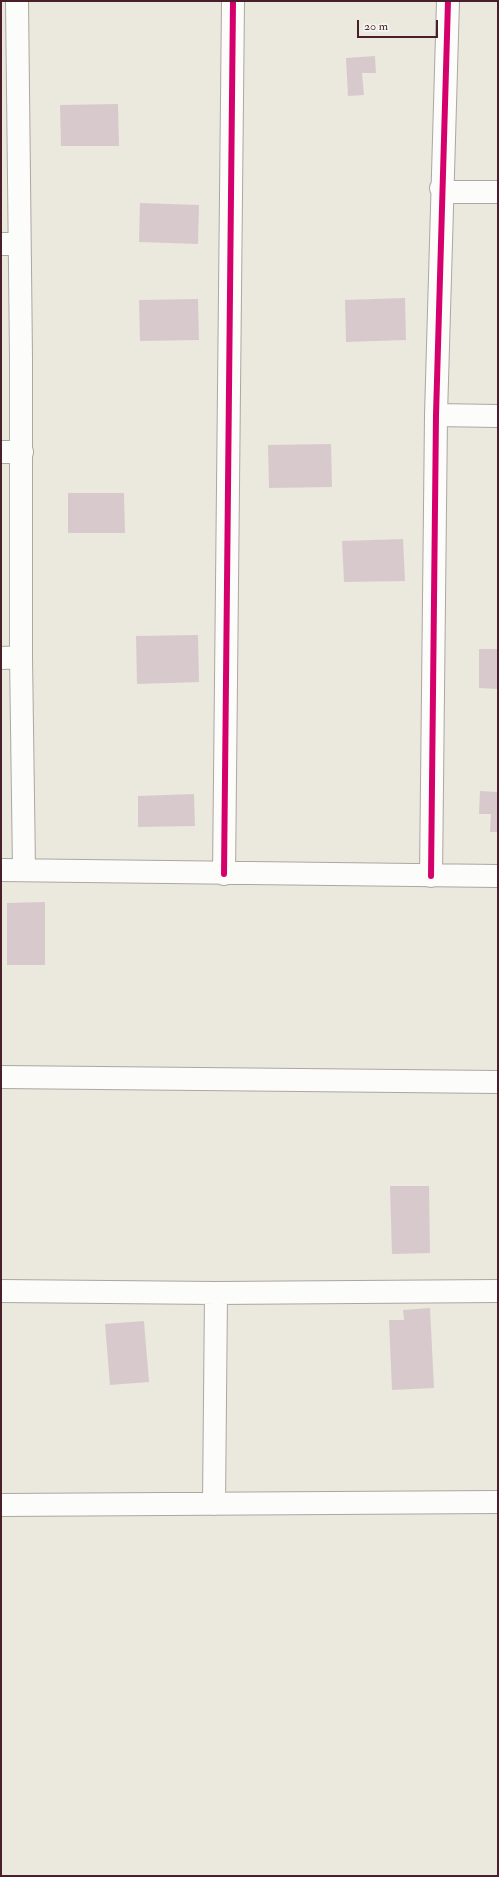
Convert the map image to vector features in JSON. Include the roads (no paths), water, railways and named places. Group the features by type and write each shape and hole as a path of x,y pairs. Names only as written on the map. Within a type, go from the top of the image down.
{"street":[{"path":"16,1 10,244 11,658 24,870"},
{"path":"224,874 233,1"},
{"path":"431,876 436,415 441,188 448,1"},
{"path":"441,188 446,192 498,192"},
{"path":"436,415 498,416"},
{"path":"1,870 224,874 498,876"},
{"path":"1,1077 498,1082"},
{"path":"1,1290 216,1293 498,1291"},
{"path":"214,1504 216,1293"},
{"path":"1,1505 498,1502"}]}
